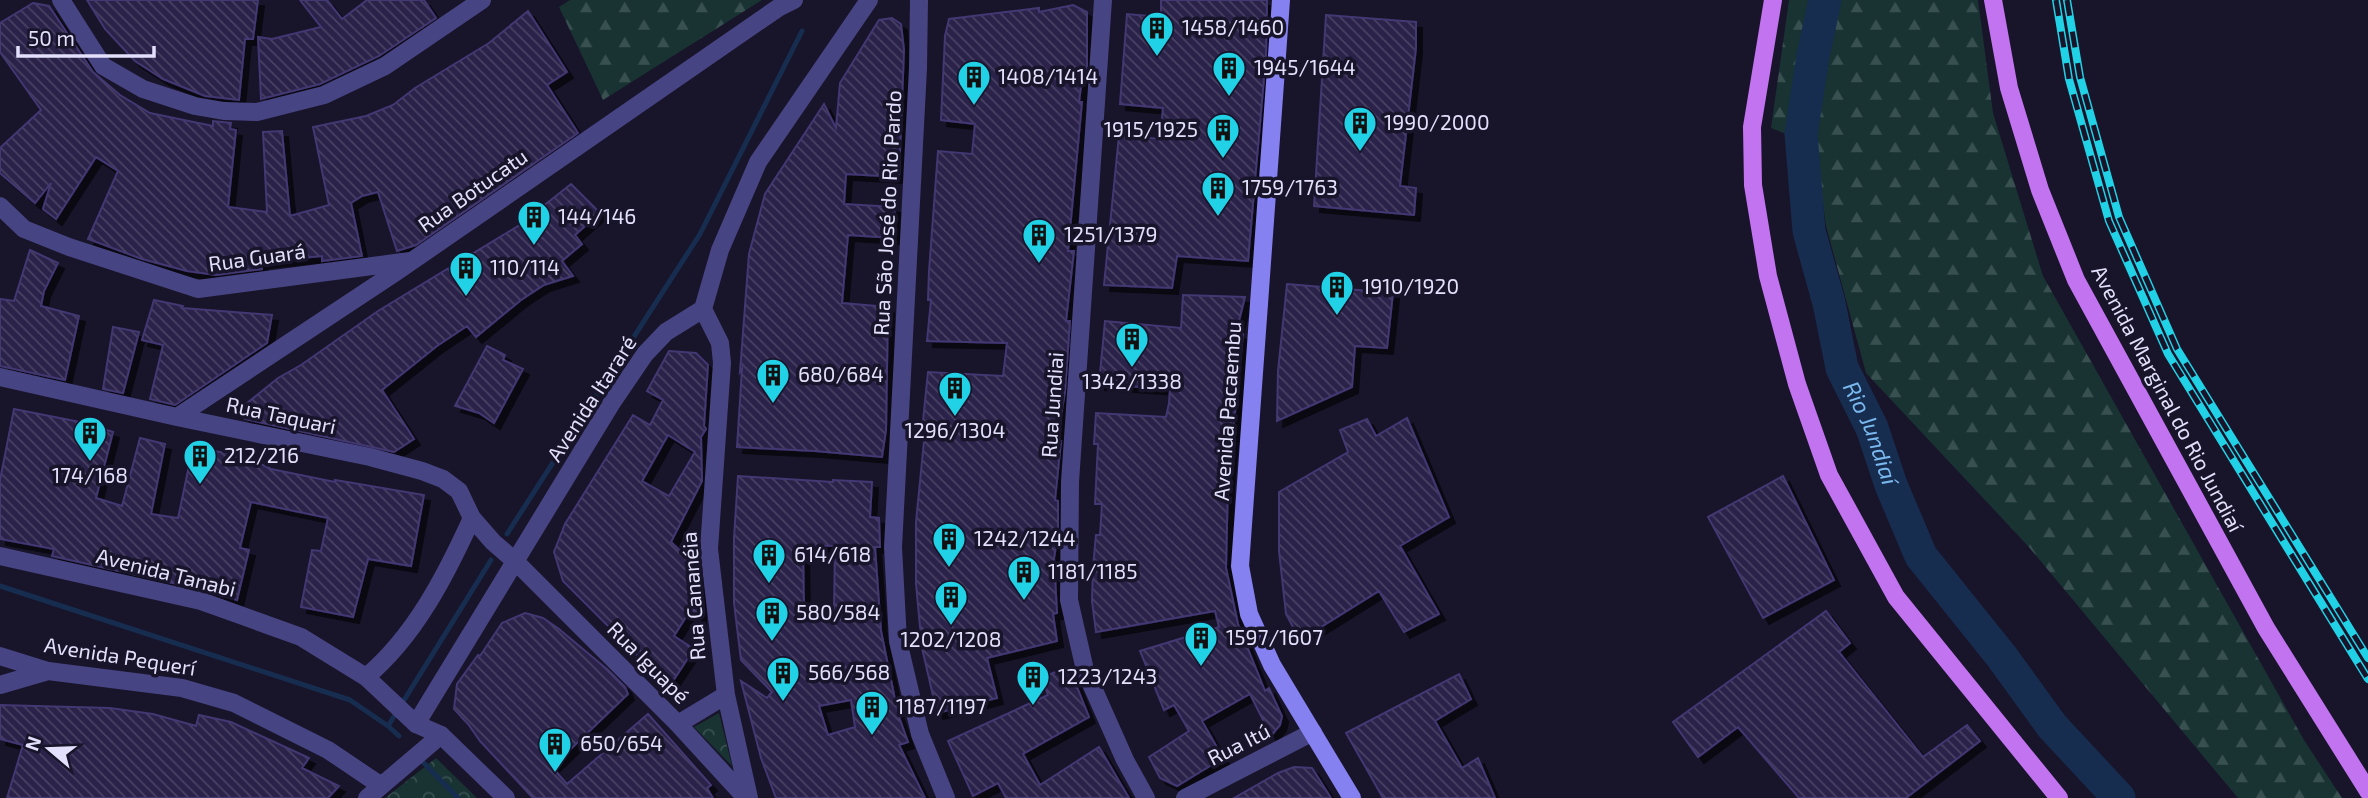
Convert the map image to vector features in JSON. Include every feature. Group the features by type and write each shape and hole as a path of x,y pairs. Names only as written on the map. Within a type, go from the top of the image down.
{"main road":[{"name":"Avenida Pacaembu","path":"1281,0 1240,566 1249,614 1272,665 1352,798"},
{"path":"1773,0 1752,127 1753,185 1768,276 1797,384 1829,475 1896,597 2059,798"},
{"name":"Avenida Marginal do Rio Jundiaí","path":"1993,0 2009,88 2040,190 2076,280 2266,628 2368,791"}],"street":[{"path":"61,0 103,66 143,89 195,106 257,113 324,95 385,66 482,0"},
{"name":"Rua Botucatu","path":"177,417 794,0"},
{"path":"703,309 720,250 758,162 869,0"},
{"name":"Rua São José do Rio Pardo","path":"919,0 893,548 898,642 920,734 946,798"},
{"name":"Rua Jundiai","path":"1103,0 1070,482 1069,600 1085,670 1125,760 1146,798"},
{"name":"Rua Guará","path":"0,206 24,229 69,247 198,289 412,260"},
{"name":"Avenida Itararé","path":"416,724 611,404 645,354 666,332 703,309"},
{"name":"Rua Cananéia","path":"703,309 720,342 722,363 709,549 726,695 747,798"},
{"name":"Rua Taquari","path":"0,377 370,457 443,478 459,491 472,518 493,542 516,562"},
{"path":"366,677 382,664 415,621 448,570 472,518"},
{"name":"Avenida Tanabi","path":"0,556 201,601 301,637 366,677 416,724 441,735"},
{"name":"Rua Iguapé","path":"516,562 678,724 747,798"},
{"name":"Avenida Pequerí","path":"0,656 48,671 182,688 234,703 328,750 374,792"},
{"path":"0,685 48,671"},
{"path":"678,724 726,695"},
{"name":"Rua Itú","path":"1185,798 1313,732"},
{"path":"374,792 441,735 506,798"}],"green space":[{"path":"570,0 762,0 603,100 559,7"},
{"path":"1789,0 1978,0 1993,113 2043,276 2304,740 2342,798 2238,798 2028,546 1866,373 1826,226 1815,145 1771,128"},
{"path":"719,713 732,766 694,727"},
{"path":"436,758 477,798 385,798"}],"building":[{"path":"87,0 258,0 253,39 245,39 239,100 205,96 163,79 135,61 105,29"},
{"path":"300,0 327,0 342,19 367,0 424,0 436,18 379,56 320,84 261,99 258,37 272,39 321,27"},
{"path":"1161,0 1267,0 1266,55 1248,261 1177,256 1172,288 1104,285 1119,135 1160,139 1163,108 1120,104 1127,14 1161,17"},
{"path":"33,3 49,6 93,72 120,95 150,113 213,126 213,121 231,123 230,129 236,130 228,207 267,212 263,132 282,131 290,216 329,205 313,127 366,116 393,105 415,88 489,43 528,11 567,72 547,85 578,133 416,245 397,251 378,192 362,196 351,203 362,256 322,261 322,256 262,262 262,269 216,275 187,271 142,259 88,239 118,171 96,157 56,219 43,209 51,183 35,203 0,173 0,148 41,110 0,52 0,23"},
{"path":"1073,5 1087,12 1087,71 1083,71 1079,102 1082,102 1068,251 1074,251 1066,321 1070,321 1065,391 1057,441 1061,441 1055,500 1058,501 1058,534 1054,558 1057,613 1053,614 1057,641 987,658 997,698 937,713 922,648 916,584 916,522 928,372 1003,376 1007,343 927,341 938,151 972,154 975,124 941,120 945,36 949,19 1039,8 1039,12"},
{"path":"1326,15 1416,22 1416,48 1400,186 1416,188 1414,215 1314,206"},
{"path":"892,18 901,24 904,50 899,177 846,174 844,204 895,207 893,238 848,235 842,303 888,307 886,430 882,457 737,447 749,254 765,194 824,104 836,128 840,83 879,20"},
{"path":"571,184 600,213 575,235 582,244 562,261 573,276 544,285 476,337 467,326 382,390 414,439 394,452 245,419 241,408 278,378 378,311 518,226"},
{"path":"30,250 58,263 44,291 41,306 79,316 65,380 0,366 0,299 14,301"},
{"path":"1287,284 1393,293 1387,348 1355,346 1352,387 1277,421 1278,371"},
{"path":"1183,295 1245,297 1236,333 1243,334 1228,481 1226,568 1238,624 1265,691 1269,688 1282,716 1280,725 1271,736 1250,694 1202,721 1223,758 1177,786 1160,778 1149,757 1189,731 1174,705 1164,710 1140,651 1219,627 1215,611 1096,632 1092,601 1096,535 1100,535 1102,504 1095,504 1098,444 1094,444 1096,413 1166,417 1170,389 1099,384 1105,321 1181,328"},
{"path":"154,300 183,306 182,308 272,315 267,343 175,405 150,399 163,345 142,340"},
{"path":"113,327 139,332 123,393 103,389"},
{"path":"487,346 505,355 503,360 523,369 494,423 479,413 455,406"},
{"path":"669,351 696,353 708,365 706,429 701,437 702,481 671,542 699,569 700,618 691,609 674,636 694,649 669,687 563,581 554,552 565,524 633,415 650,425 663,400 647,391","holes":["668,435 695,452 669,496 642,481"]},
{"path":"14,409 85,423 113,432 96,498 122,506 140,438 165,444 151,514 178,518 193,447 246,457 271,469 424,495 411,566 368,559 353,617 301,607 312,550 321,551 328,518 251,502 240,548 249,550 237,600 52,556 54,549 0,539 0,480"},
{"path":"1407,418 1449,517 1400,546 1439,614 1404,632 1379,591 1300,640 1286,614 1279,551 1279,492 1348,452 1340,430 1367,419 1376,436"},
{"path":"738,476 872,482 870,517 879,518 880,547 875,547 881,631 898,714 908,742 899,745 925,798 776,798 761,758 741,681 767,698 772,692 741,660 734,603","holes":["803,545 835,546 834,610 804,614","851,700 855,727 828,735 819,706"]},
{"path":"1783,476 1834,580 1763,618 1708,517"},
{"path":"1826,611 1850,643 1839,652 1923,757 1967,725 1980,741 1906,798 1799,798 1738,727 1698,757 1673,722"},
{"path":"525,613 543,618 559,629 608,670 625,687 628,694 552,767 567,784 648,714 711,785 707,788 713,798 533,798 454,709 457,684 478,655 480,656 502,623"},
{"path":"1069,667 1089,717 1023,754 1040,785 1099,747 1129,798 1006,798 998,783 973,796 948,741 1048,695 1042,677"},
{"path":"1459,674 1471,699 1435,721 1462,768 1478,758 1495,798 1383,798 1346,733"},
{"path":"0,705 110,708 153,714 196,726 199,715 231,722 309,758 302,768 339,786 328,798 7,798 23,745 0,739"},
{"path":"1294,767 1312,768 1331,798 1234,798 1278,773"}],"waterway":[{"name":"Rio Jundiaí","path":"1825,0 1801,134 1809,231 1829,303 1842,368 1872,428 1891,485 1921,556 2002,657 2052,726 2119,798"},
{"path":"507,534 700,234 802,31"},
{"path":"388,726 491,560"},
{"path":"0,586 350,700 399,736"},
{"path":"419,758 458,798"}],"railway":[{"path":"2056,0 2069,79 2109,221 2168,354 2368,679"},
{"path":"2067,0 2080,77 2119,217 2177,349 2368,658"}],"place":[{"name":"1458/1460","path":"1157,58"},
{"name":"1945/1644","path":"1229,98"},
{"name":"1408/1414","path":"974,107"},
{"name":"1990/2000","path":"1360,153"},
{"name":"1915/1925","path":"1223,160"},
{"name":"1759/1763","path":"1218,218"},
{"name":"144/146","path":"534,247"},
{"name":"1251/1379","path":"1039,265"},
{"name":"110/114","path":"466,298"},
{"name":"1910/1920","path":"1337,317"},
{"name":"1342/1338","path":"1132,369"},
{"name":"680/684","path":"773,405"},
{"name":"1296/1304","path":"955,418"},
{"name":"174/168","path":"90,463"},
{"name":"212/216","path":"200,486"},
{"name":"1242/1244","path":"949,569"},
{"name":"614/618","path":"769,585"},
{"name":"1181/1185","path":"1024,602"},
{"name":"1202/1208","path":"951,627"},
{"name":"580/584","path":"772,643"},
{"name":"1597/1607","path":"1201,668"},
{"name":"566/568","path":"783,703"},
{"name":"1223/1243","path":"1033,707"},
{"name":"1187/1197","path":"872,737"},
{"name":"650/654","path":"555,774"}]}
